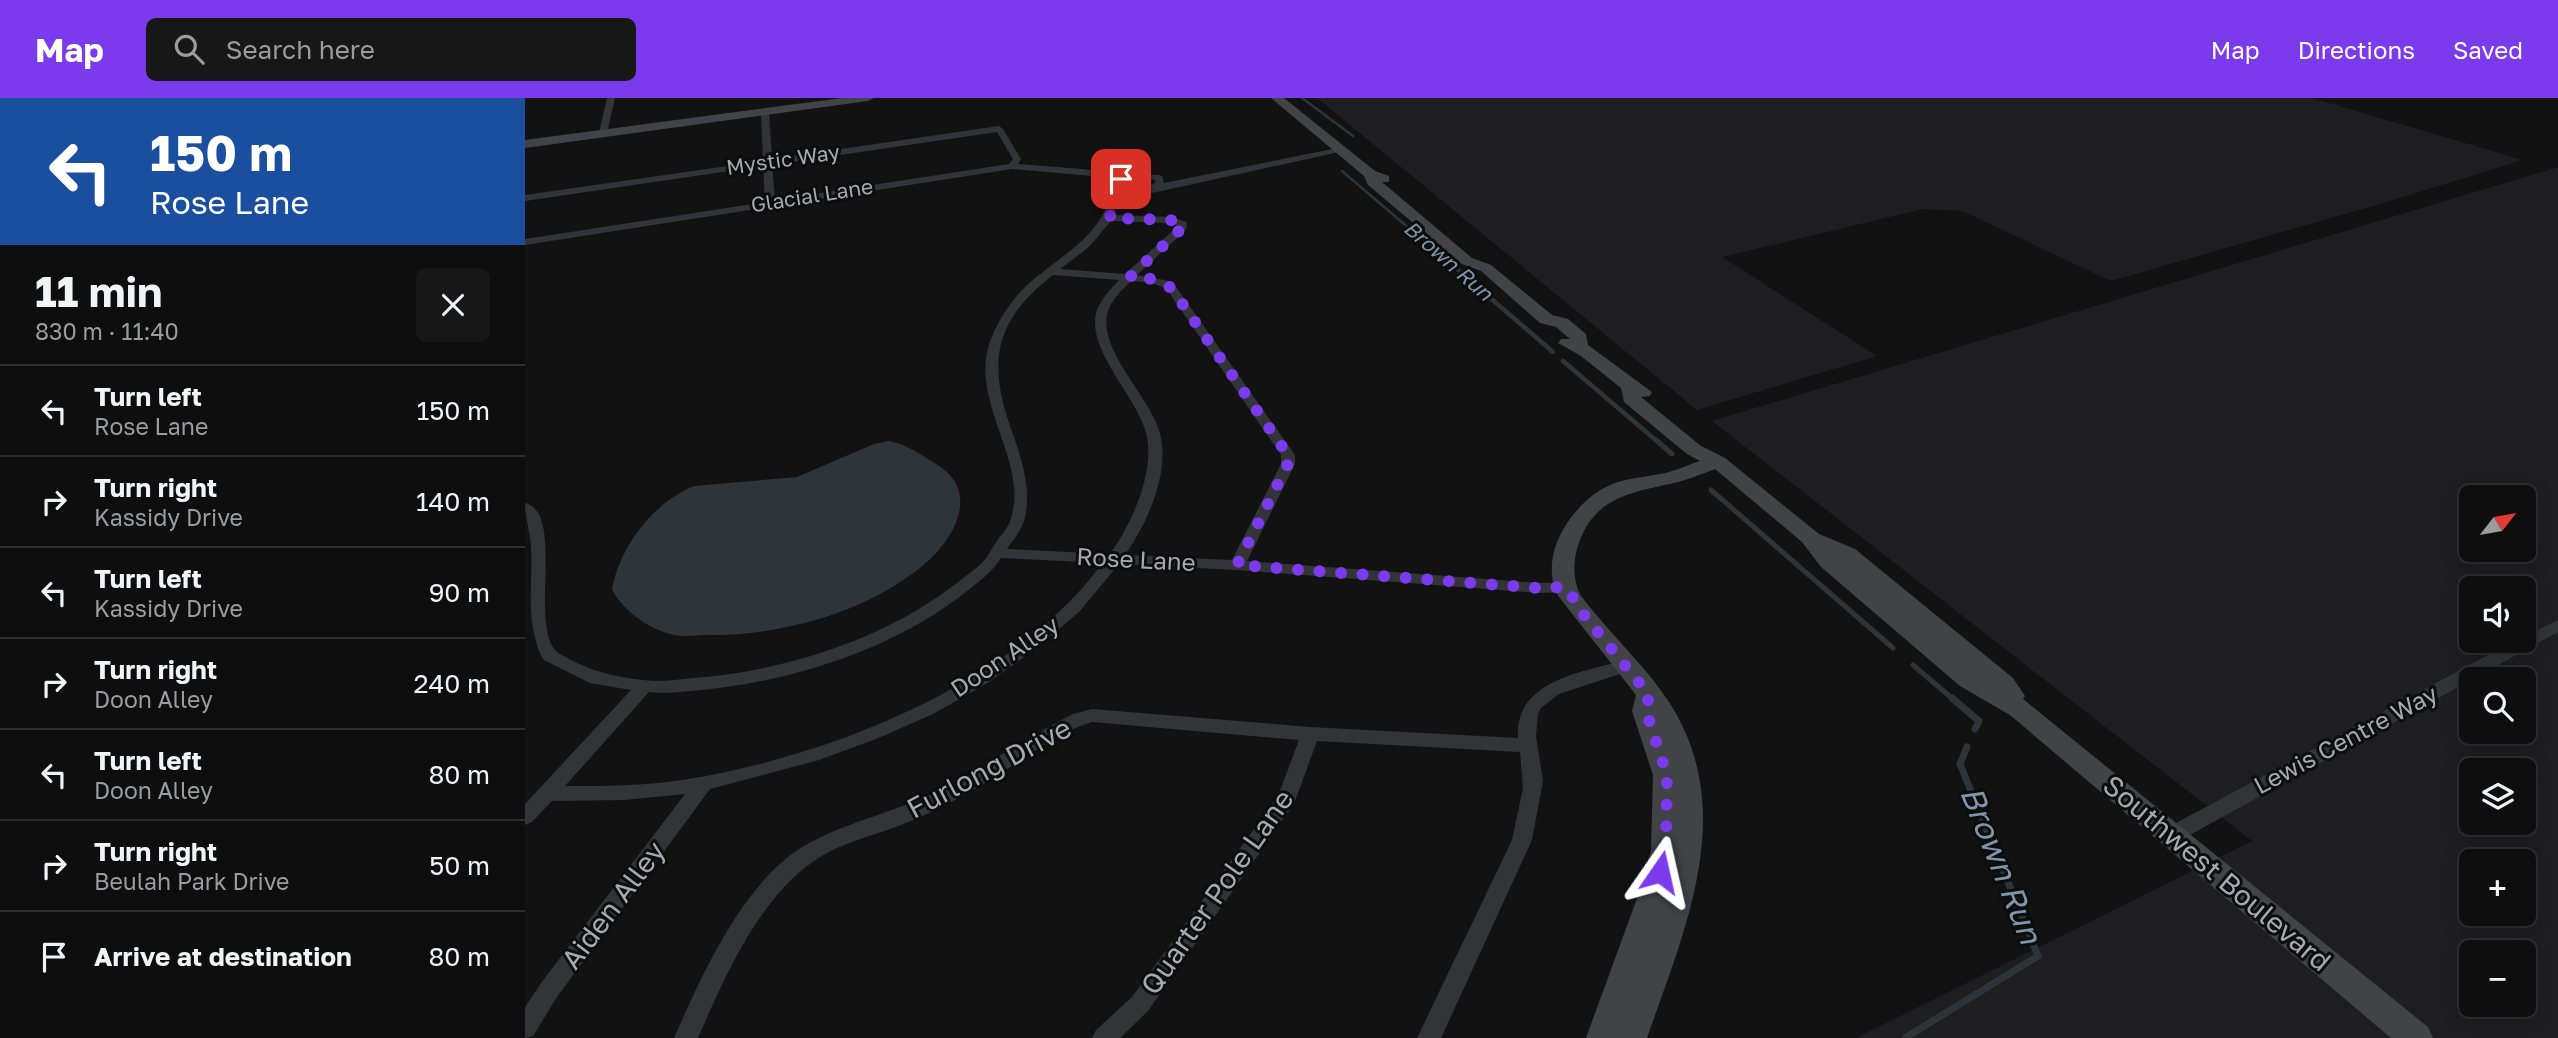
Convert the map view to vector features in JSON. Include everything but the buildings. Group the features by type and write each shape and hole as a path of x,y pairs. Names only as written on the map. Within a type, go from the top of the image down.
{"street":[{"path":"603,133 612,98"},
{"path":"525,144 868,98"},
{"name":"Southwest Boulevard","path":"1277,98 1370,174 1373,182 1467,261 1486,268 1546,319 1545,328 1564,343 1579,346 1630,388 1647,394 1709,443 1718,461 1809,537 1847,554 2004,684 2019,708 2416,1038"},
{"path":"765,112 770,203"},
{"name":"Mystic Way","path":"525,198 999,129 1017,159 1012,166"},
{"path":"1116,192 1136,192 1158,183 1339,149"},
{"name":"Glacial Lane","path":"525,242 1012,166 1101,175 1148,176 1158,183"},
{"name":"Glacial Lane","path":"1101,175 1116,192"},
{"path":"525,507 537,529 537,551 526,605 530,635 567,670 613,684 644,687 723,682 775,673 855,648 897,629 978,577 1000,553 1015,527 1022,496 1020,477 995,410 988,366 996,339 1008,316 1029,289 1109,218 1116,192 1129,177"},
{"name":"Doon Alley","path":"547,793 590,794 703,784 781,764 857,739 959,691 1024,650 1072,611 1129,537 1146,502 1154,445 1153,430 1101,330 1102,312 1110,298 1183,224 1170,220 1109,218"},
{"path":"1051,272 1152,279 1165,283 1172,289 1288,455 1288,464 1237,565"},
{"path":"1630,1038 1670,924 1690,841 1690,806 1684,765 1673,727 1584,615 1566,587 1565,552 1574,527 1593,509 1660,486 1671,477 1718,461"},
{"name":"Rose Lane","path":"1000,553 1237,565 1539,588 1566,587"},
{"name":"Lewis Centre Way","path":"2172,835 2558,625"},
{"path":"1429,1038 1522,840 1529,813 1533,778 1526,745 1528,717 1533,705 1544,695 1626,666"},
{"path":"525,817 644,687"},
{"path":"1603,1038 1654,893 1666,850 1667,775 1646,711 1649,695"},
{"name":"Furlong Drive","path":"685,1038 749,918 778,881 799,861 820,846 906,815 1004,764 1057,730 1092,715 1310,734 1526,745"},
{"name":"Quarter Pole Lane","path":"1104,1038 1140,1004 1287,799 1310,734"},
{"name":"Aiden Alley","path":"525,1028 549,990 703,784"}],"shaded area":[{"path":"1317,98 2312,98 2523,160 2111,281 1962,211 1923,209 1722,257 1877,356 1697,410"},
{"path":"2558,167 2558,1038 1856,1038 2252,841 1712,421"},
{"path":"889,441 914,450 950,475 958,488 960,502 952,531 932,557 897,584 872,598 846,610 790,626 734,634 682,636 646,624 624,605 612,590 630,542 652,515 679,493 694,486 797,477 874,444"}],"waterway":[{"name":"Brown Run","path":"1302,98 1353,136"},
{"name":"Brown Run","path":"1342,171 1431,247"},
{"name":"Brown Run","path":"1429,245 1553,352"},
{"name":"Brown Run","path":"1563,361 1658,442"},
{"name":"Brown Run","path":"1656,440 1672,454"},
{"name":"Brown Run","path":"1711,490 1893,648"},
{"name":"Brown Run","path":"1913,665 1954,700"},
{"name":"Brown Run","path":"1952,698 1979,721 1975,729"},
{"name":"Brown Run","path":"1905,1038 2038,956 1960,764 1967,747"}],"route":[{"path":"1121,179 1112,185 1116,190 1117,203 1109,218 1170,220 1183,224 1182,228 1130,277 1152,279 1165,283 1172,289 1288,455 1288,464 1237,565 1539,588 1566,587 1584,615 1649,695 1646,711 1667,775 1666,850 1660,872"}]}
